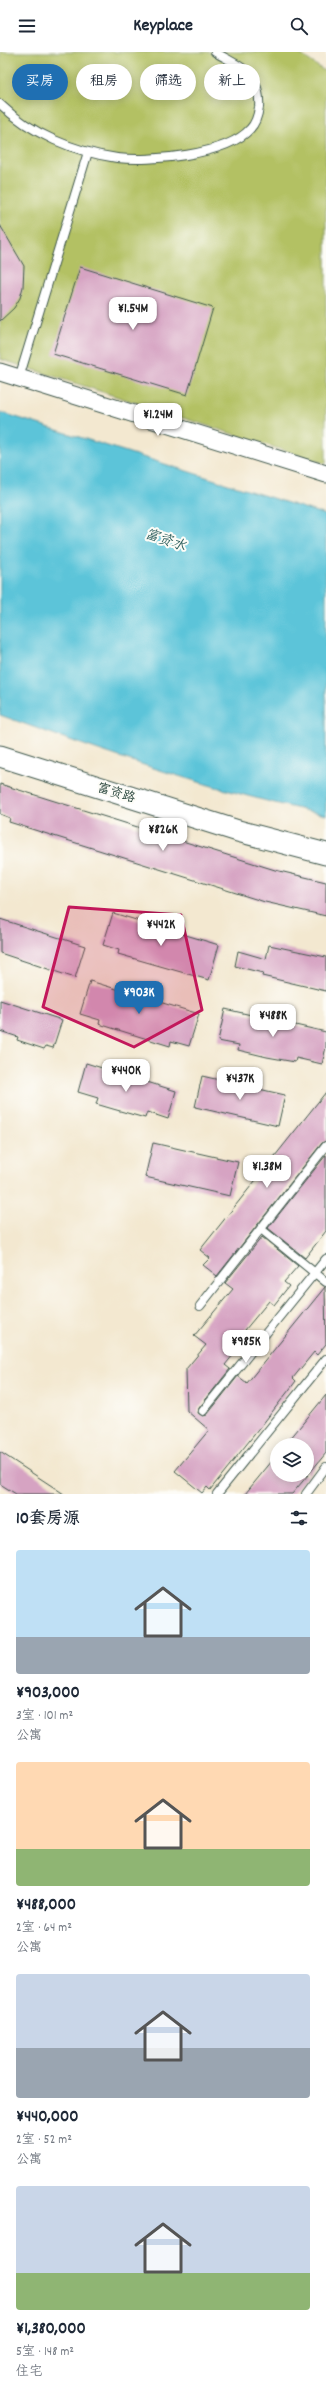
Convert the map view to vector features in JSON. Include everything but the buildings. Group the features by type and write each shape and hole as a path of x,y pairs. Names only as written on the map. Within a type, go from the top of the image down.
{"street":[{"path":"0,372 326,474"},
{"name":"富资路","path":"0,756 238,831 326,854"}],"lane":[{"path":"0,104 25,123 46,136 88,152 117,158 167,158 215,147 245,134 257,117 259,103 255,83 250,74 216,52"},
{"path":"19,378 88,152"},
{"path":"200,1306 326,1146"},
{"path":"261,1229 326,1282"},
{"path":"203,1411 326,1259"},
{"path":"217,1494 326,1359"},
{"path":"306,1494 326,1467"}],"highlighted area":[{"path":"69,907 181,915 202,1010 134,1047 43,1007"}],"green space":[{"path":"0,52 297,52 326,72 326,464 0,359"}],"water":[{"name":"富资水","path":"0,412 326,515 326,815 243,795 162,771 80,744 0,715"}]}
